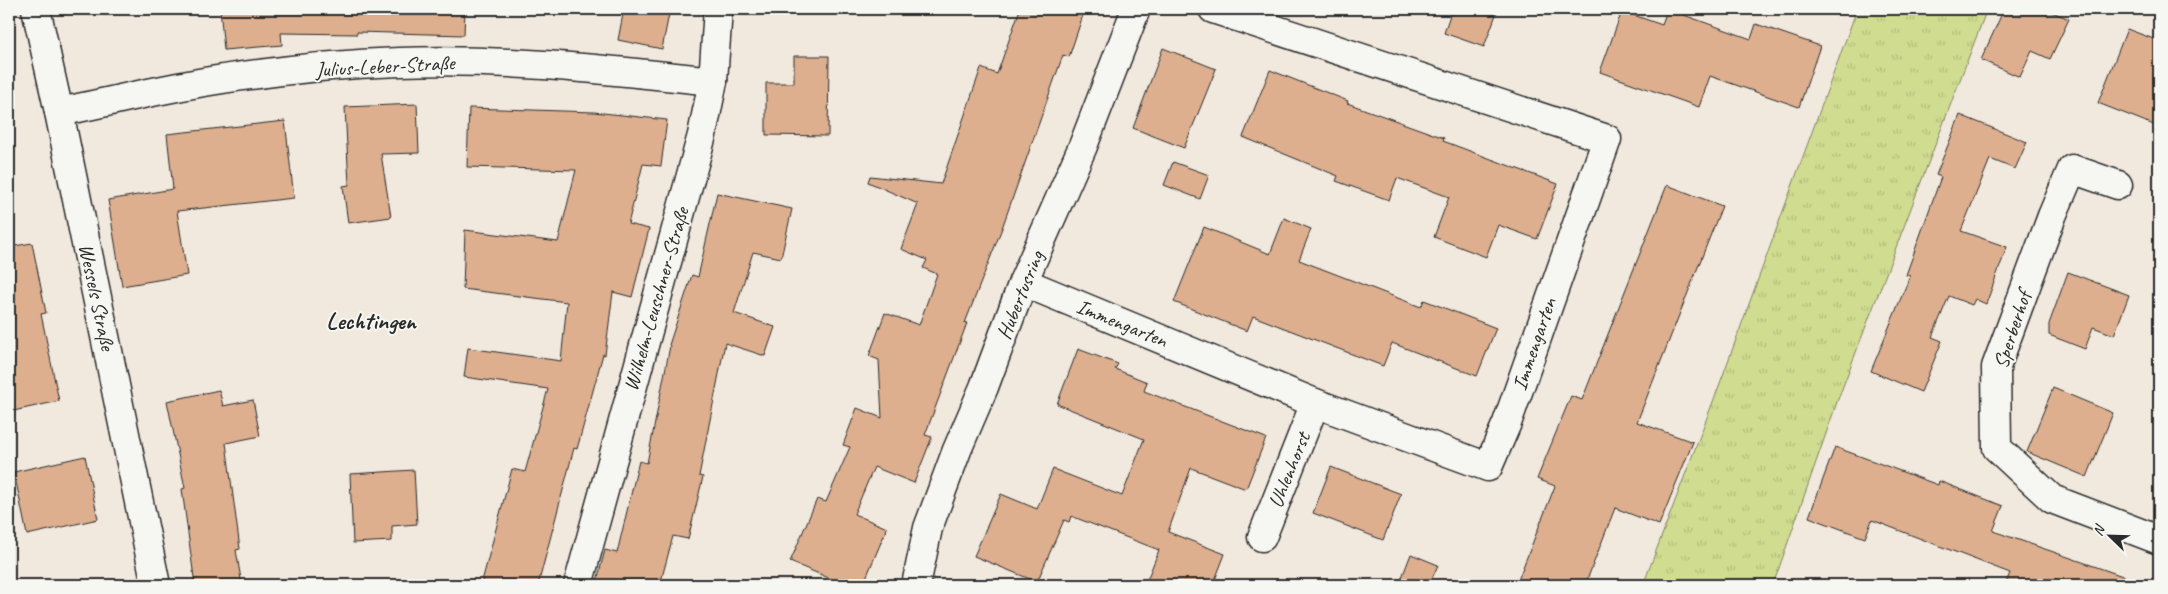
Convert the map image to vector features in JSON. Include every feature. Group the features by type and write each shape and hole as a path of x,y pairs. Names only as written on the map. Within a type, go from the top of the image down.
{"street":[{"name":"Wessels Straße","path":"36,9 59,112 156,585"},
{"name":"Wilhelm-Leuschner-Straße","path":"578,585 702,134 713,81 718,9"},
{"name":"Hubertusring","path":"916,585 928,528 956,450 984,387 1023,282 1083,146 1136,9"},
{"name":"Immengarten","path":"1023,282 1315,403 1488,467 1507,423 1606,139 1213,9"},
{"name":"Julius-Leber-Straße","path":"59,112 222,79 337,66 401,62 532,64 713,81"},
{"name":"Sperberhof","path":"2118,185 2072,169 2052,216 1996,367 1997,448 2052,499 2159,540"},
{"name":"Uhlenhorst","path":"1262,537 1315,403"}],"green space":[{"path":"1857,9 1987,9 1837,402 1773,585 1643,585 1719,386"}],"building":[{"path":"220,9 465,9 464,35 357,32 357,34 281,33 282,45 224,50"},
{"path":"624,9 670,9 662,49 618,40"},
{"path":"1020,9 1085,9 1069,57 1063,55 1002,228 965,323 967,323 925,435 932,437 914,483 874,467 854,514 887,528 863,585 846,585 790,562 817,499 826,502 850,447 843,445 857,408 882,418 879,360 869,356 885,313 919,325 937,274 923,268 927,260 901,249 918,204 868,182 870,176 941,184 981,68 997,74"},
{"path":"1452,9 1498,9 1484,47 1444,33"},
{"path":"1667,9 1751,39 1756,24 1820,46 1799,107 1710,76 1699,107 1600,72 1622,11 1662,25"},
{"path":"2004,9 2045,9 2069,19 2050,59 2032,51 2020,77 1981,60"},
{"path":"2127,29 2159,41 2159,127 2098,103"},
{"path":"1163,48 1216,69 1184,148 1133,128"},
{"path":"794,56 829,56 828,136 766,135 766,83 794,83"},
{"path":"1270,70 1348,101 1347,103 1444,138 1443,141 1558,184 1537,239 1498,225 1486,257 1434,237 1449,197 1397,178 1389,200 1336,181 1338,176 1243,137"},
{"path":"417,104 419,153 381,154 391,217 348,223 343,186 349,185 345,107"},
{"path":"469,108 594,112 667,120 661,166 643,164 628,224 649,229 632,297 613,292 605,355 603,354 577,449 574,448 538,585 481,585 512,469 525,472 548,389 464,377 468,348 561,361 567,302 463,289 465,230 558,242 576,170 467,167"},
{"path":"1960,115 2027,142 2015,169 1990,159 1961,231 2007,247 1986,304 1975,299 1972,305 1949,296 1932,337 1942,341 1921,392 1871,371 1910,276 1906,275 1941,177 1936,175"},
{"path":"285,121 294,198 177,211 187,275 122,286 108,200 173,189 167,134"},
{"path":"1173,162 1209,175 1200,199 1164,185"},
{"path":"1667,185 1722,206 1637,422 1693,442 1659,525 1615,508 1585,585 1516,585 1555,486 1537,479 1571,396 1582,400"},
{"path":"717,193 792,209 781,258 753,252 734,313 775,327 765,356 725,343 699,476 703,477 688,539 673,536 660,585 596,585 605,550 617,553 639,461 647,463 669,345 692,275 698,277"},
{"path":"1284,218 1311,229 1299,260 1421,307 1424,300 1496,328 1477,376 1392,343 1383,366 1253,316 1247,331 1174,302 1204,227 1270,254"},
{"path":"32,243 46,313 41,314 59,401 9,412 9,247"},
{"path":"2068,272 2129,295 2114,335 2093,327 2085,349 2049,335 2049,324"},
{"path":"1078,349 1118,364 1115,369 1147,382 1144,391 1266,438 1246,489 1191,468 1168,532 1225,554 1213,585 1145,585 1159,550 1071,516 1069,522 1064,520 1037,582 974,556 1001,494 1037,509 1053,469 1122,496 1144,439 1057,404"},
{"path":"2053,388 2113,413 2087,477 2027,452"},
{"path":"219,390 223,406 253,400 260,436 226,443 240,549 236,550 242,585 195,585 182,489 185,488 167,401"},
{"path":"1835,447 1938,485 1939,481 2003,506 1993,531 2137,581 2136,585 2005,585 2010,573 1872,520 1865,538 1809,517"},
{"path":"85,456 98,519 27,535 14,472"},
{"path":"1331,467 1401,494 1383,540 1313,513"},
{"path":"414,470 417,524 392,526 392,541 353,543 350,474"},
{"path":"1411,554 1438,565 1429,585 1399,585"}],"district":[{"name":"Lechtingen","path":"371,321"}]}
